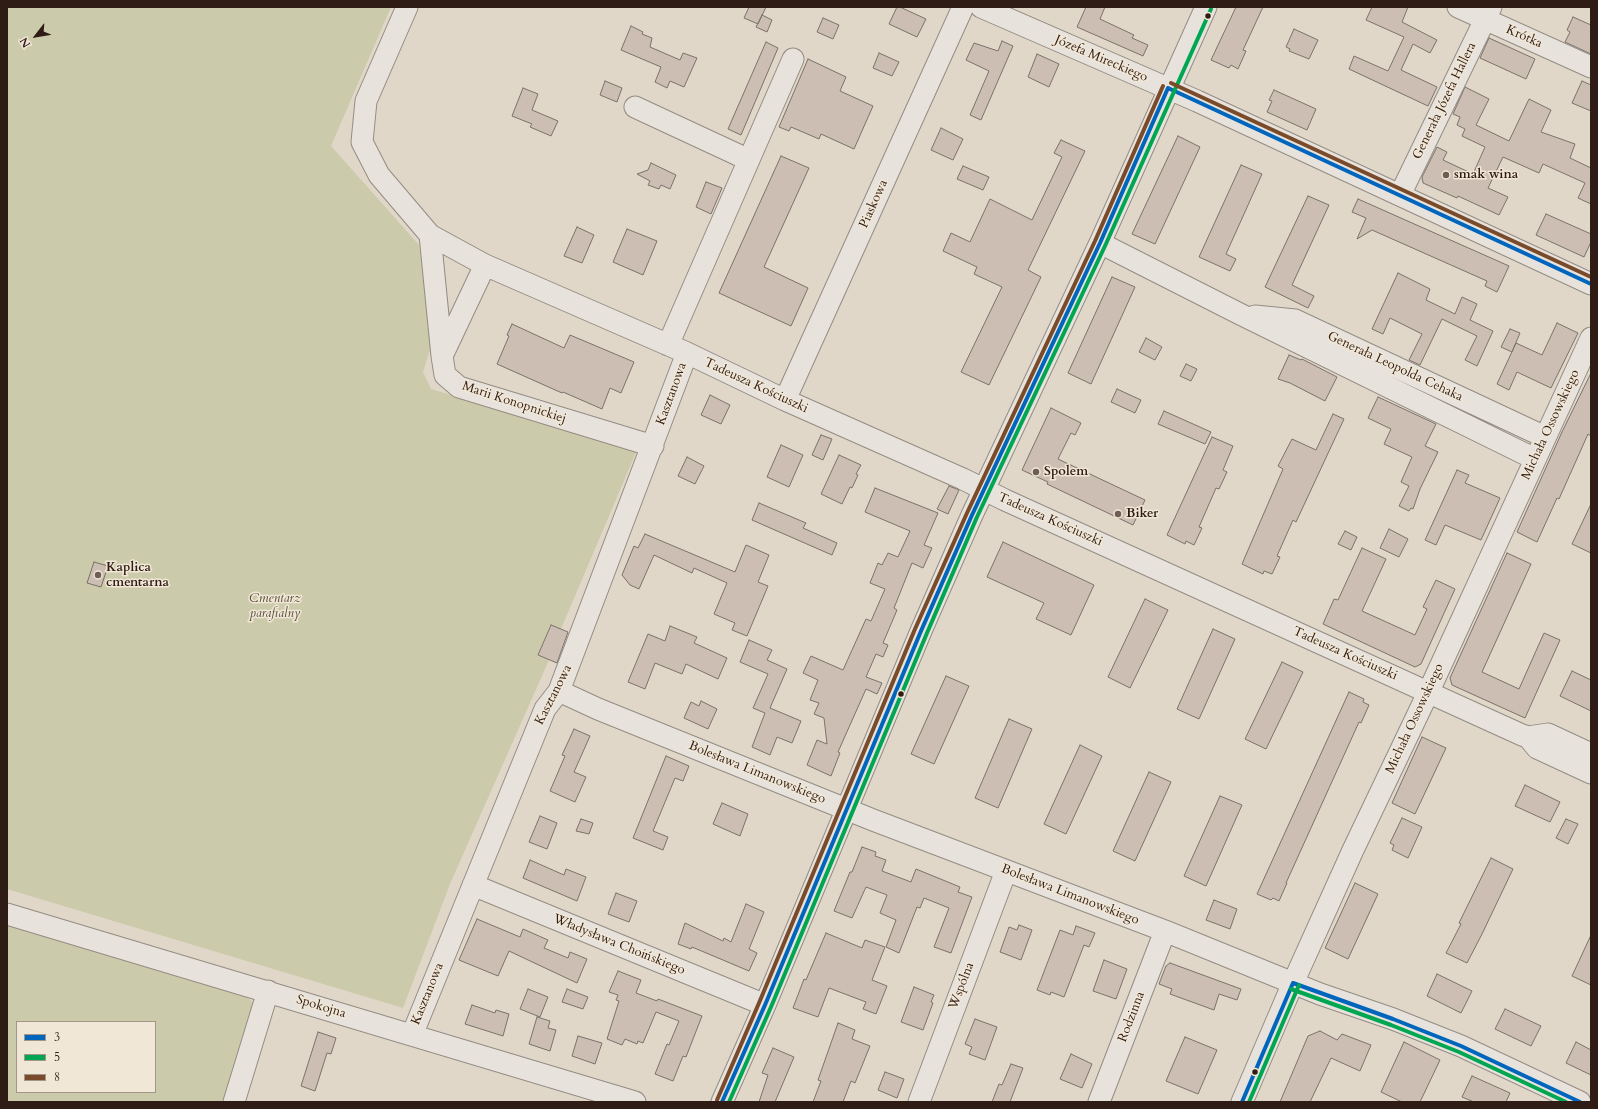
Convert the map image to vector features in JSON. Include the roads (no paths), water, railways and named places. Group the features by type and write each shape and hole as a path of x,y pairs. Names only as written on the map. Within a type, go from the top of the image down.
{"street":[{"path":"407,7 366,100 362,142 379,174 430,234 485,265 442,356"},
{"name":"Piaskowa","path":"785,400 963,7"},
{"name":"Józefa Mireckiego","path":"981,7 1168,88 1591,284"},
{"path":"722,1102 765,1005 921,631 984,490 1100,242 1168,88 1206,7"},
{"name":"Krótka","path":"1458,7 1488,13 1591,67"},
{"name":"Generała Józefa Hallera","path":"1400,196 1488,13"},
{"name":"Kasztanowa","path":"412,1034 545,709 559,691 653,446 678,349 749,160 793,59"},
{"path":"635,107 749,160"},
{"name":"Marii Konopnickiej","path":"430,234 445,375 459,387 653,446"},
{"name":"Generała Leopolda Cehaka","path":"1100,242 1240,314 1535,459"},
{"name":"Tadeusza Kościuszki","path":"485,265 678,349 785,400 1428,693 1528,737 1537,748 1591,773"},
{"name":"Generała Leopolda Cehaka","path":"1240,314 1295,320 1545,437"},
{"name":"Michała Ossowskiego","path":"1242,1102 1293,983 1353,850 1428,693 1591,338"},
{"name":"Bolesława Limanowskiego","path":"559,691 598,709 847,810 1165,931 1293,983 1393,1019 1461,1046 1580,1102"},
{"path":"1528,737 1548,734 1591,754"},
{"name":"Wspólna","path":"919,1102 1006,871"},
{"name":"Władysława Choińskiego","path":"473,886 765,1005"},
{"name":"Spokojna","path":"7,914 635,1102"},
{"name":"Rodzinna","path":"1099,1102 1165,931"},
{"path":"234,1102 268,991"}],"place":[{"name":"smak wina","path":"1446,175"},
{"name":"Spolem","path":"1036,472"},
{"name":"Biker","path":"1118,514"},
{"name":"Kaplica cmentarna","path":"98,575"}],"park label":[{"name":"Cmentarz parafialny","path":"275,606"}]}
